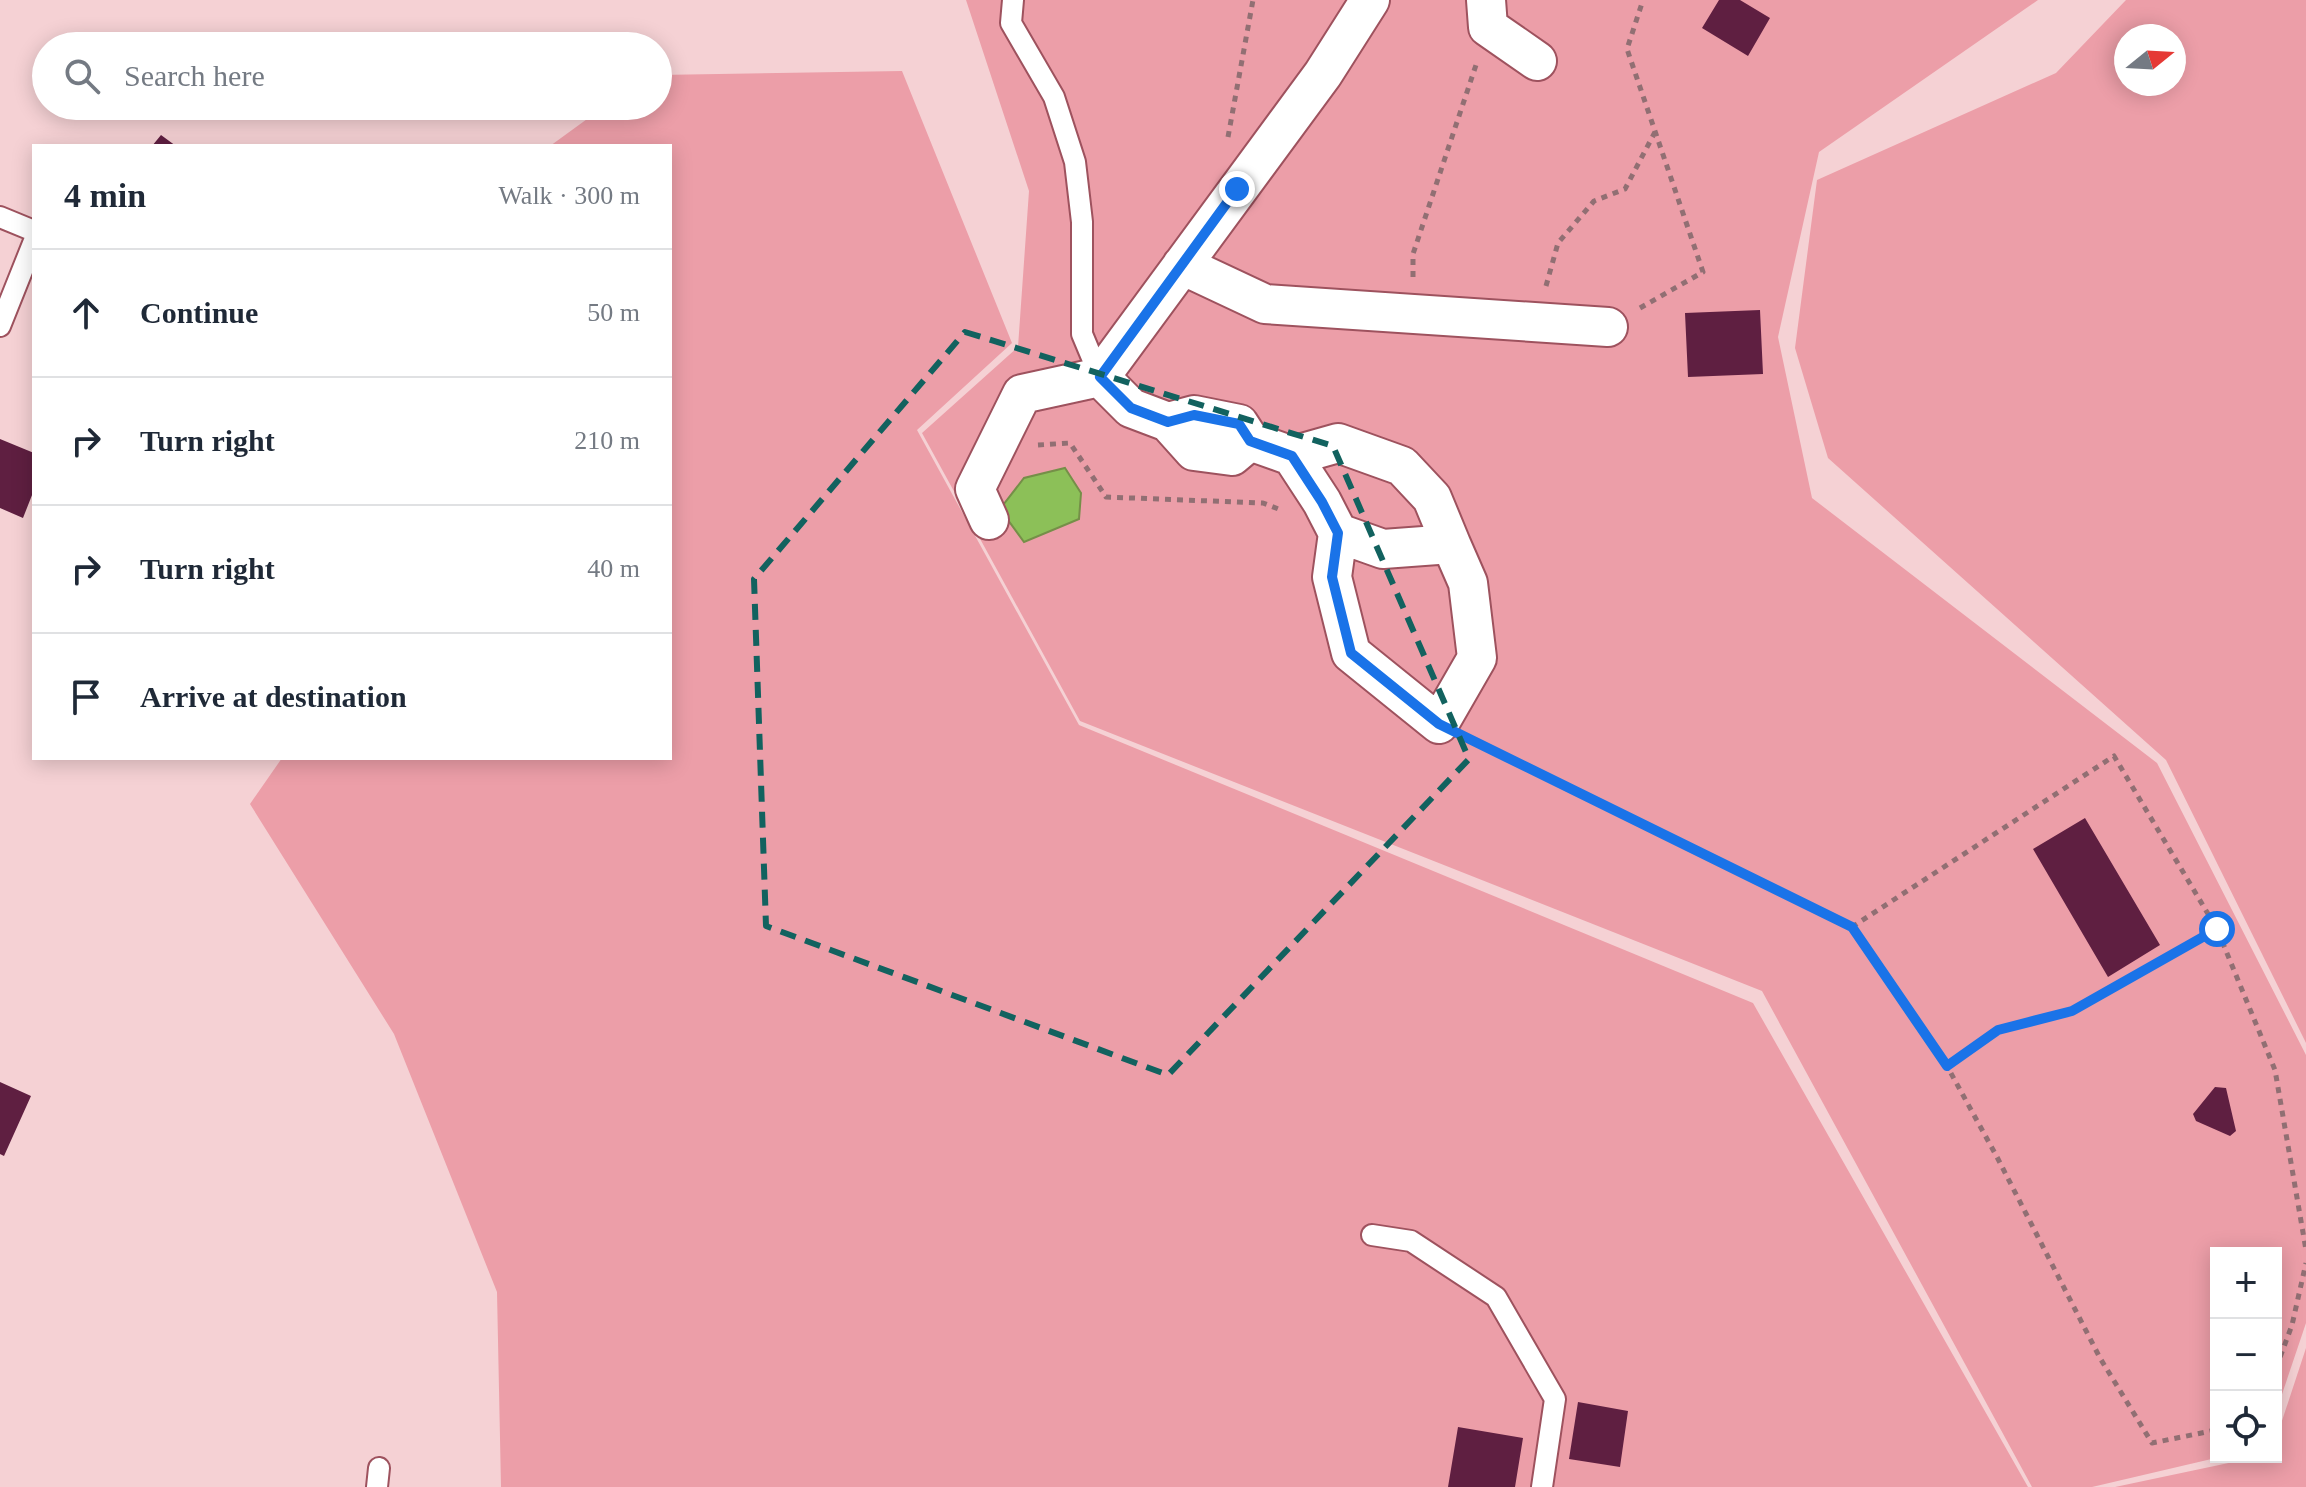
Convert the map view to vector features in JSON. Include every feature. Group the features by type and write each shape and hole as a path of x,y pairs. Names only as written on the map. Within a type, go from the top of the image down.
{"street":[{"path":"989,520 975,489 1022,394 1100,377 1323,74 1370,0"},
{"path":"1486,0 1488,27 1537,61"},
{"path":"1182,265 1265,304 1608,327"},
{"path":"1100,377 1131,408 1168,422 1194,451 1232,456 1250,441 1292,456 1338,443 1402,466 1432,498 1468,583 1477,658 1439,724 1351,653 1332,577 1338,533 1292,456"},
{"path":"1338,533 1383,549 1451,544"}],"lane":[{"path":"1013,0 1011,23 1054,97 1075,162 1082,222 1082,334 1100,377"},
{"path":"0,217 32,230"},
{"path":"0,326 32,246"},
{"path":"1372,1235 1411,1241 1496,1297 1555,1399 1542,1487"}],"path":[{"path":"1227,139 1253,0"},
{"path":"1608,327 1703,272 1627,49 1643,0"},
{"path":"1413,284 1413,254 1479,53"},
{"path":"1536,322 1558,243 1594,201 1625,189 1655,131"},
{"path":"1058,443 1070,443 1106,497 1263,503 1338,533"},
{"path":"1439,724 1852,927 1947,1066 2100,1358 2152,1443 2210,1431"},
{"path":"1852,927 2114,756 2217,929 2275,1070 2306,1250"},
{"path":"1947,1066 1998,1030 2072,1011 2217,929"},
{"path":"2282,1352 2292,1325 2306,1263"}],"highlighted area":[{"path":"965,332 1333,446 1469,759 1168,1075 766,926 754,579"}],"shaded area":[{"path":"966,0 2038,0 1819,152 1778,337 1812,498 2157,763 2306,1055 2306,1323 2282,1394 2282,1247 2210,1247 2210,1459 2092,1487 2032,1487 1762,991 1080,721 922,433 1018,347 1029,191"},
{"path":"2126,0 2306,0 2306,1043 2166,760 1828,458 1795,348 1817,180 2056,73"},
{"path":"902,71 1012,343 917,430 1079,725 1753,1003 2028,1487 501,1487 497,1292 394,1034 250,804 281,760 672,760 672,144 553,144 586,120 672,120 672,75"},
{"path":"1065,468 1081,493 1079,519 1024,542 1000,509 1024,478"},
{"path":"2306,1348 2306,1487 2115,1487 2229,1463 2282,1463 2282,1421"}],"building":[{"path":"1719,0 1740,0 1770,18 1748,56 1702,28"},
{"path":"161,135 173,144 154,144"},
{"path":"1760,310 1763,374 1688,377 1685,313"},
{"path":"0,439 32,452 32,495 23,518 0,508"},
{"path":"2085,818 2160,945 2108,977 2033,849"},
{"path":"0,1082 31,1096 4,1156 0,1154"},
{"path":"2215,1087 2226,1088 2236,1131 2230,1136 2196,1121 2193,1114"},
{"path":"1578,1402 1628,1411 1620,1467 1569,1459"},
{"path":"1458,1427 1523,1438 1515,1487 1448,1487"}],"route":[{"path":"1237,189 1100,377 1131,408 1168,422 1194,415 1239,424 1250,441 1292,456 1338,533 1332,577 1351,653 1400,695 1439,724 1852,927 1947,1066 1998,1030 2072,1011 2217,929"}]}
